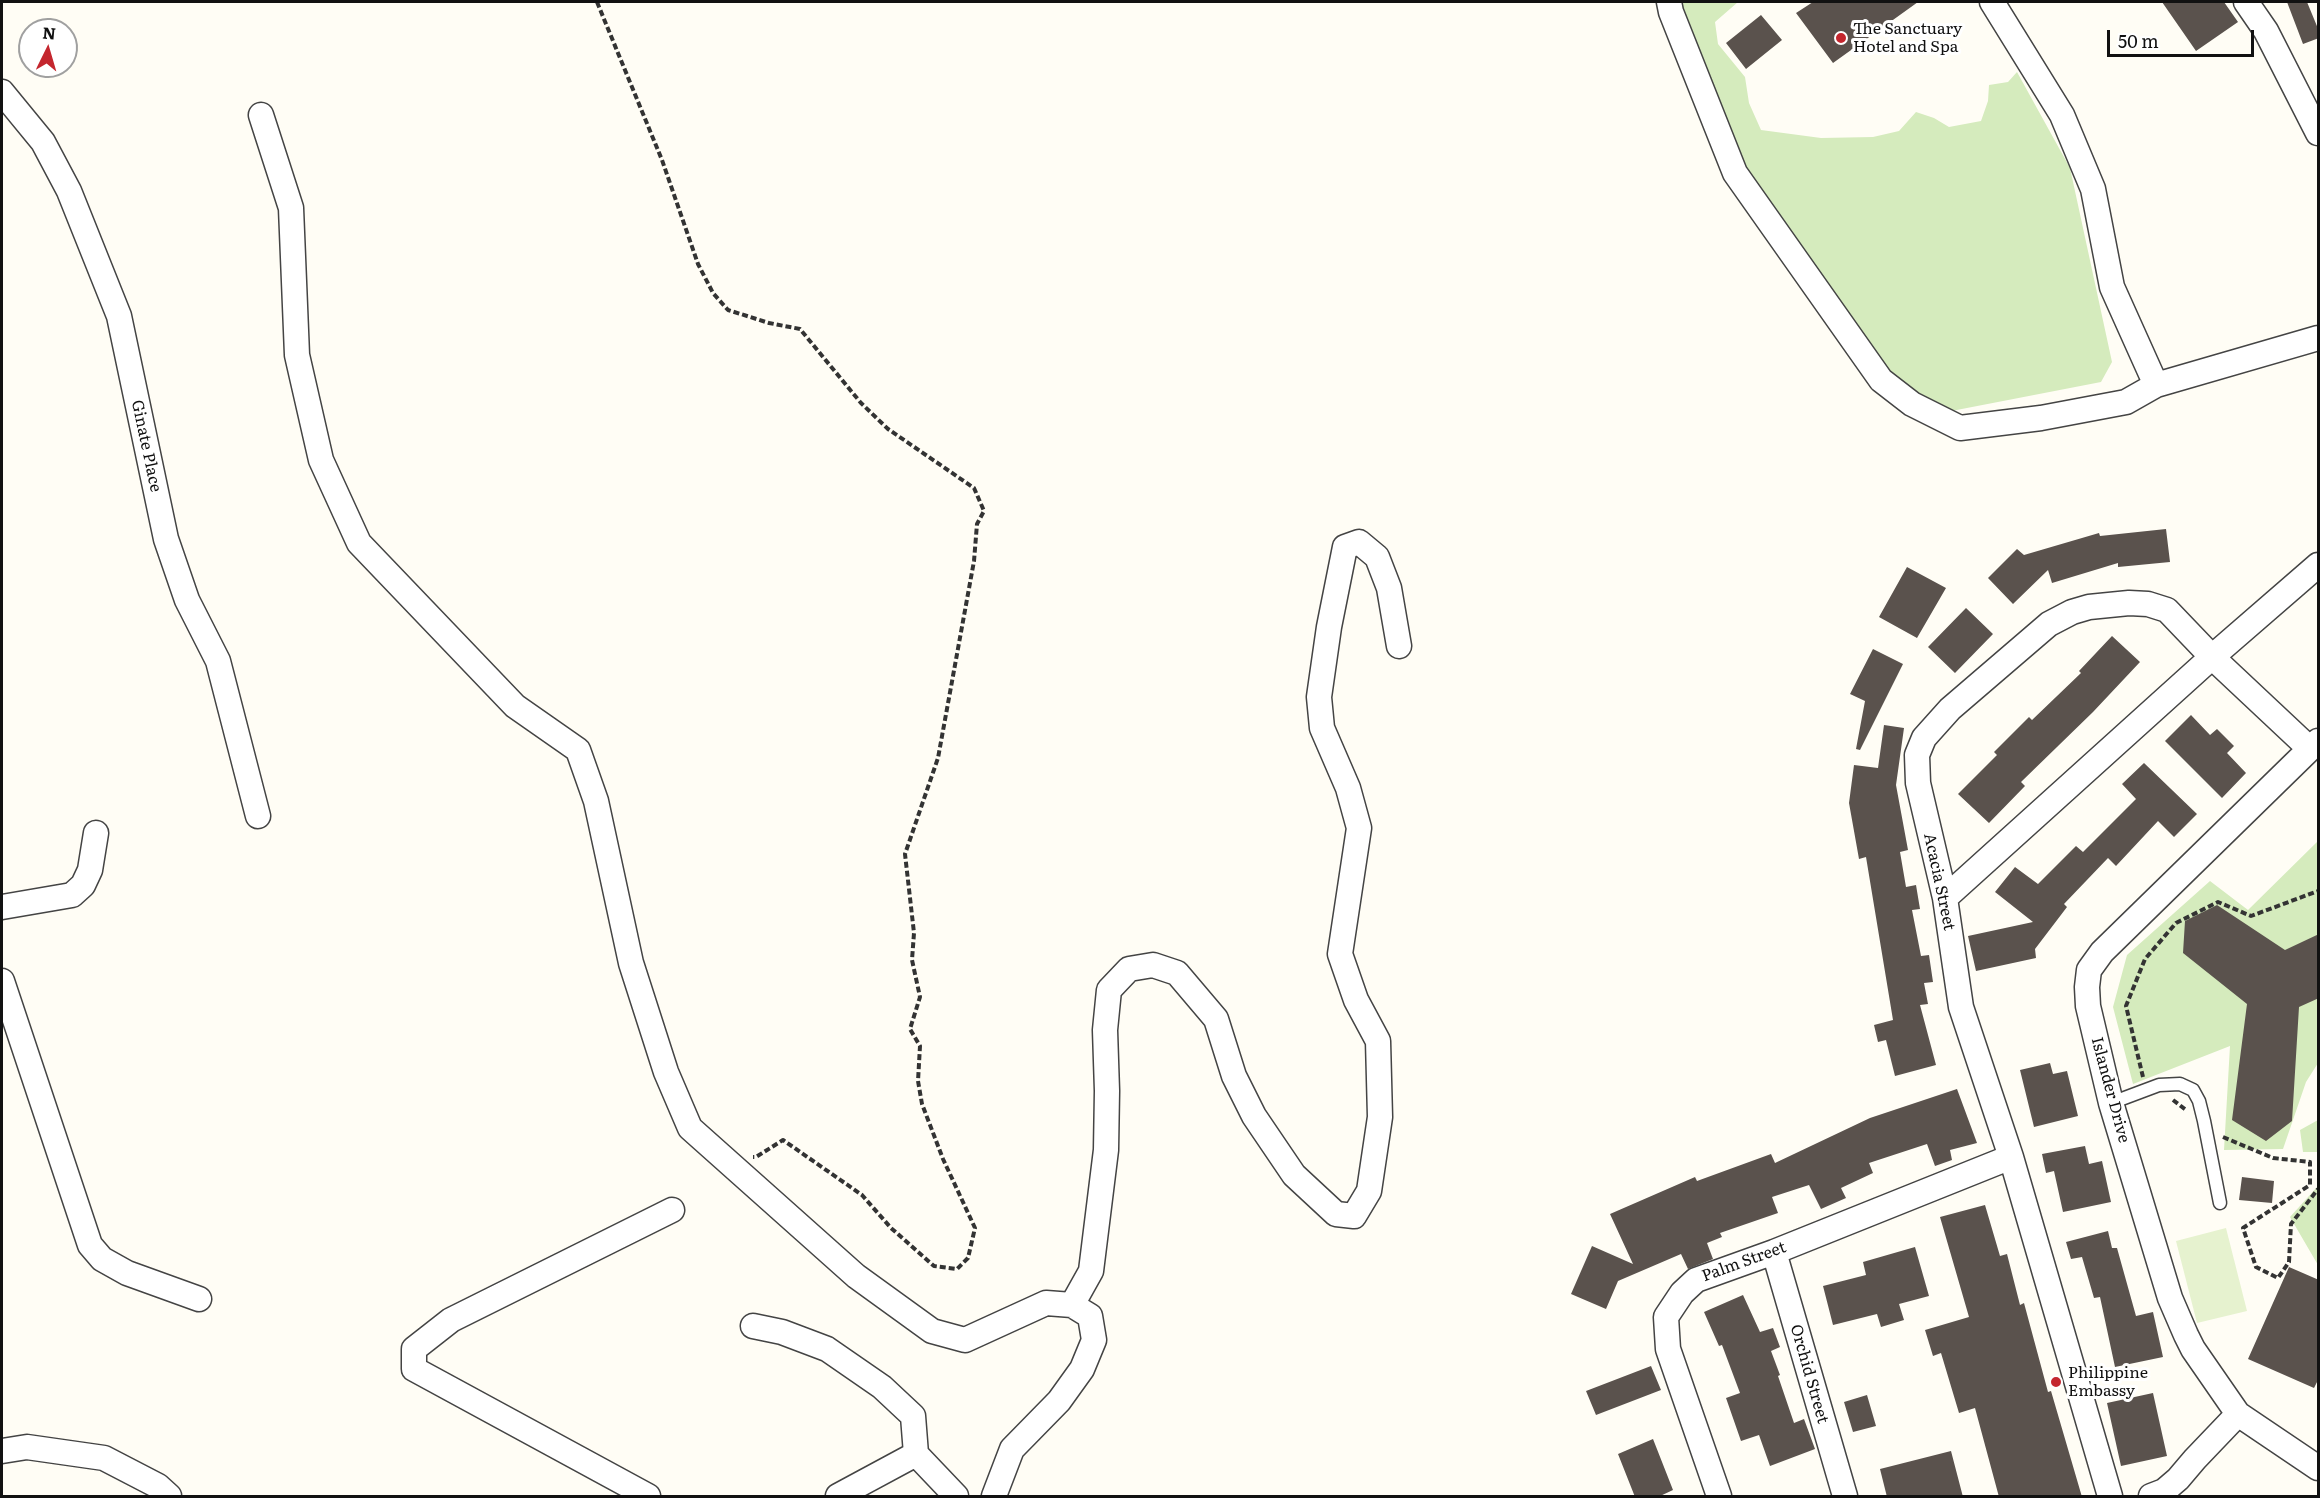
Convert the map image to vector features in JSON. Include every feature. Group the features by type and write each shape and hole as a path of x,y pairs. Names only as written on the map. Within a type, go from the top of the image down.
{"street":[{"path":"1669,2 1735,173 1881,380 1912,404 1960,428 2042,418 2126,402 2156,385 2319,338"},
{"path":"1992,2 2062,115 2093,189 2112,287 2156,385"},
{"path":"2246,2 2266,31 2319,133"},
{"name":"Ginate Place","path":"2,92 43,142 69,191 119,316 166,539 187,600 218,661 258,816"},
{"path":"261,115 291,208 297,355 321,460 358,543 515,706 578,750 596,801 631,963 666,1072 690,1128 856,1276 932,1330 965,1340 1046,1303 1072,1305 1090,1316 1094,1340 1082,1369 1059,1401 1012,1449 994,1497"},
{"path":"1072,1305 1091,1271 1106,1150 1105,1029 1109,990 1129,969 1153,965 1177,973 1216,1019 1234,1076 1254,1116 1294,1175 1336,1214 1354,1216 1369,1191 1380,1117 1377,1041 1356,1000 1340,954 1359,828 1348,788 1322,728 1319,697 1329,627 1345,547 1359,542 1377,557 1389,588 1399,646"},
{"path":"1944,898 2212,657 2319,566"},
{"name":"Acacia Street","path":"2110,1497 2011,1157 1961,1007 1944,898 1918,783 1917,755 1924,738 1950,709 2049,624 2072,612 2090,607 2129,603 2148,604 2167,610 2212,657 2314,745"},
{"name":"Islander Drive","path":"2314,745 2093,962 2089,970 2088,1006 2111,1103 2169,1298 2193,1349 2238,1414 2319,1467"},
{"path":"2,907 72,895 82,885 90,870 96,833"},
{"path":"2,981 90,1245 102,1258 127,1273 199,1299"},
{"name":"Palm Street","path":"1719,1497 1668,1349 1666,1317 1682,1293 1696,1280 1774,1252 2011,1157"},
{"path":"648,1497 414,1369 414,1349 451,1320 672,1210"},
{"name":"Orchid Street","path":"1774,1252 1845,1497"},
{"path":"753,1326 782,1332 827,1349 882,1387 913,1416 916,1454 956,1497"},
{"path":"2151,1497 2164,1491 2178,1479 2194,1459 2238,1414"},
{"path":"2,1451 27,1448 104,1458 158,1486 169,1497"},
{"path":"838,1497 916,1454"}],"lane":[{"path":"2111,1103 2159,1085 2180,1084 2193,1090 2199,1101 2204,1121 2220,1203"}],"path":[{"path":"597,2 662,160 698,264 713,293 728,310 769,323 800,329 861,403 888,429 974,489 984,511 977,524 972,572 938,758 905,854 914,933 912,960 920,997 910,1029 920,1046 918,1081 922,1104 975,1228 968,1258 957,1269 934,1266 891,1228 862,1195 783,1140 756,1157 722,1156"},
{"path":"2150,1082 2142,1075 2126,1006 2145,959 2176,923 2218,902 2251,916 2319,891"},
{"path":"2168,1095 2193,1116"},
{"path":"2220,1136 2273,1158 2310,1162 2310,1185 2243,1228 2256,1268 2278,1278 2289,1262 2291,1224 2319,1189"}],"green space":[{"path":"1738,2 1715,22 1718,44 1745,77 1749,103 1761,130 1821,138 1873,137 1899,131 1916,112 1934,118 1949,127 1981,121 1988,101 1989,85 2008,82 2017,72 2070,168 2112,362 2101,382 1936,414 1886,380 1737,171 1682,24 1683,3"},
{"path":"2318,841 2318,1063 2306,1082 2283,1149 2224,1150 2230,1046 2133,1084 2113,1007 2127,955 2210,881 2248,910"},
{"path":"2318,1120 2318,1152 2303,1152 2300,1130"},
{"path":"2318,1186 2318,1265 2290,1217"},
{"path":"2226,1228 2247,1311 2197,1323 2176,1241"}],"building":[{"name":"The Sanctuary Hotel and Spa","path":"1813,2 1918,2 1833,63 1796,13"},
{"path":"2162,2 2224,2 2238,22 2196,51"},
{"path":"2287,2 2307,2 2319,31 2319,38 2303,44"},
{"path":"1761,15 1782,40 1746,69 1726,43"},
{"path":"2166,529 2170,562 2118,567 2118,563 2052,583 2048,570 2013,604 1988,578 2017,549 2024,555 2099,533 2100,536"},
{"path":"1907,567 1946,588 1917,638 1879,617"},
{"path":"1966,608 1993,634 1955,673 1928,647"},
{"path":"2112,636 2140,662 2093,712 2021,782 2025,786 1989,823 1958,794 1997,755 1994,752 2029,717 2032,720 2081,673 2079,671"},
{"path":"1873,649 1903,664 1860,750 1856,749 1865,701 1850,694"},
{"path":"2191,715 2210,735 2217,729 2234,746 2227,753 2246,773 2222,798 2165,741"},
{"path":"1884,725 1904,728 1896,785 1908,850 1900,852 1906,887 1916,885 1920,909 1912,910 1921,956 1929,955 1933,982 1924,983 1928,1004 1920,1005 1936,1065 1895,1076 1886,1040 1878,1042 1874,1025 1893,1020 1866,857 1859,859 1849,803 1854,765 1878,768"},
{"path":"2144,763 2197,814 2174,837 2158,821 2116,866 2108,858 2064,904 2067,907 2035,949 2036,958 1976,971 1968,936 2033,922 1995,892 2015,867 2038,884 2076,846 2083,852 2136,799 2122,784"},
{"path":"2217,905 2285,950 2319,934 2319,998 2299,1007 2292,1121 2266,1141 2232,1120 2247,1004 2183,953 2185,921"},
{"path":"2050,1063 2053,1074 2067,1071 2078,1116 2034,1127 2020,1070"},
{"path":"1957,1089 1977,1143 1950,1150 1952,1160 1935,1166 1927,1144 1869,1163 1873,1173 1841,1188 1846,1198 1821,1209 1809,1185 1772,1197 1778,1213 1720,1233 1722,1237 1707,1243 1713,1259 1688,1269 1681,1254 1618,1281 1606,1309 1571,1294 1592,1246 1633,1264 1610,1214 1695,1177 1697,1181 1771,1154 1775,1163 1870,1118"},
{"path":"2085,1146 2089,1164 2102,1161 2111,1202 2063,1212 2054,1171 2046,1173 2042,1154"},
{"path":"2242,1177 2274,1181 2272,1203 2239,1200"},
{"path":"1985,1205 2000,1256 2007,1254 2020,1305 2024,1303 2048,1392 2051,1391 2082,1497 1999,1497 1975,1408 1959,1413 1941,1353 1933,1356 1925,1330 1969,1317 1940,1217"},
{"path":"2108,1231 2112,1248 2117,1248 2136,1316 2153,1312 2163,1357 2115,1367 2100,1297 2094,1298 2082,1257 2071,1259 2066,1242"},
{"path":"1915,1247 1929,1296 1899,1304 1904,1320 1881,1327 1877,1314 1833,1325 1823,1286 1866,1275 1863,1262"},
{"path":"2289,1267 2319,1280 2319,1378 2314,1388 2248,1359"},
{"path":"1743,1295 1760,1332 1773,1328 1780,1347 1771,1351 1794,1423 1804,1419 1815,1449 1770,1466 1759,1435 1741,1441 1726,1398 1740,1393 1722,1345 1719,1346 1704,1312"},
{"path":"1651,1366 1661,1390 1596,1415 1586,1391"},
{"path":"2153,1393 2167,1456 2121,1466 2107,1403"},
{"path":"1867,1395 1876,1426 1853,1432 1844,1402"},
{"path":"1653,1439 1673,1490 1658,1497 1635,1497 1618,1454"},
{"path":"1951,1451 1963,1497 1887,1497 1880,1469"}],"place":[{"name":"The Sanctuary Hotel and Spa","path":"1841,38"},
{"name":"Philippine Embassy","path":"2056,1382"}]}
